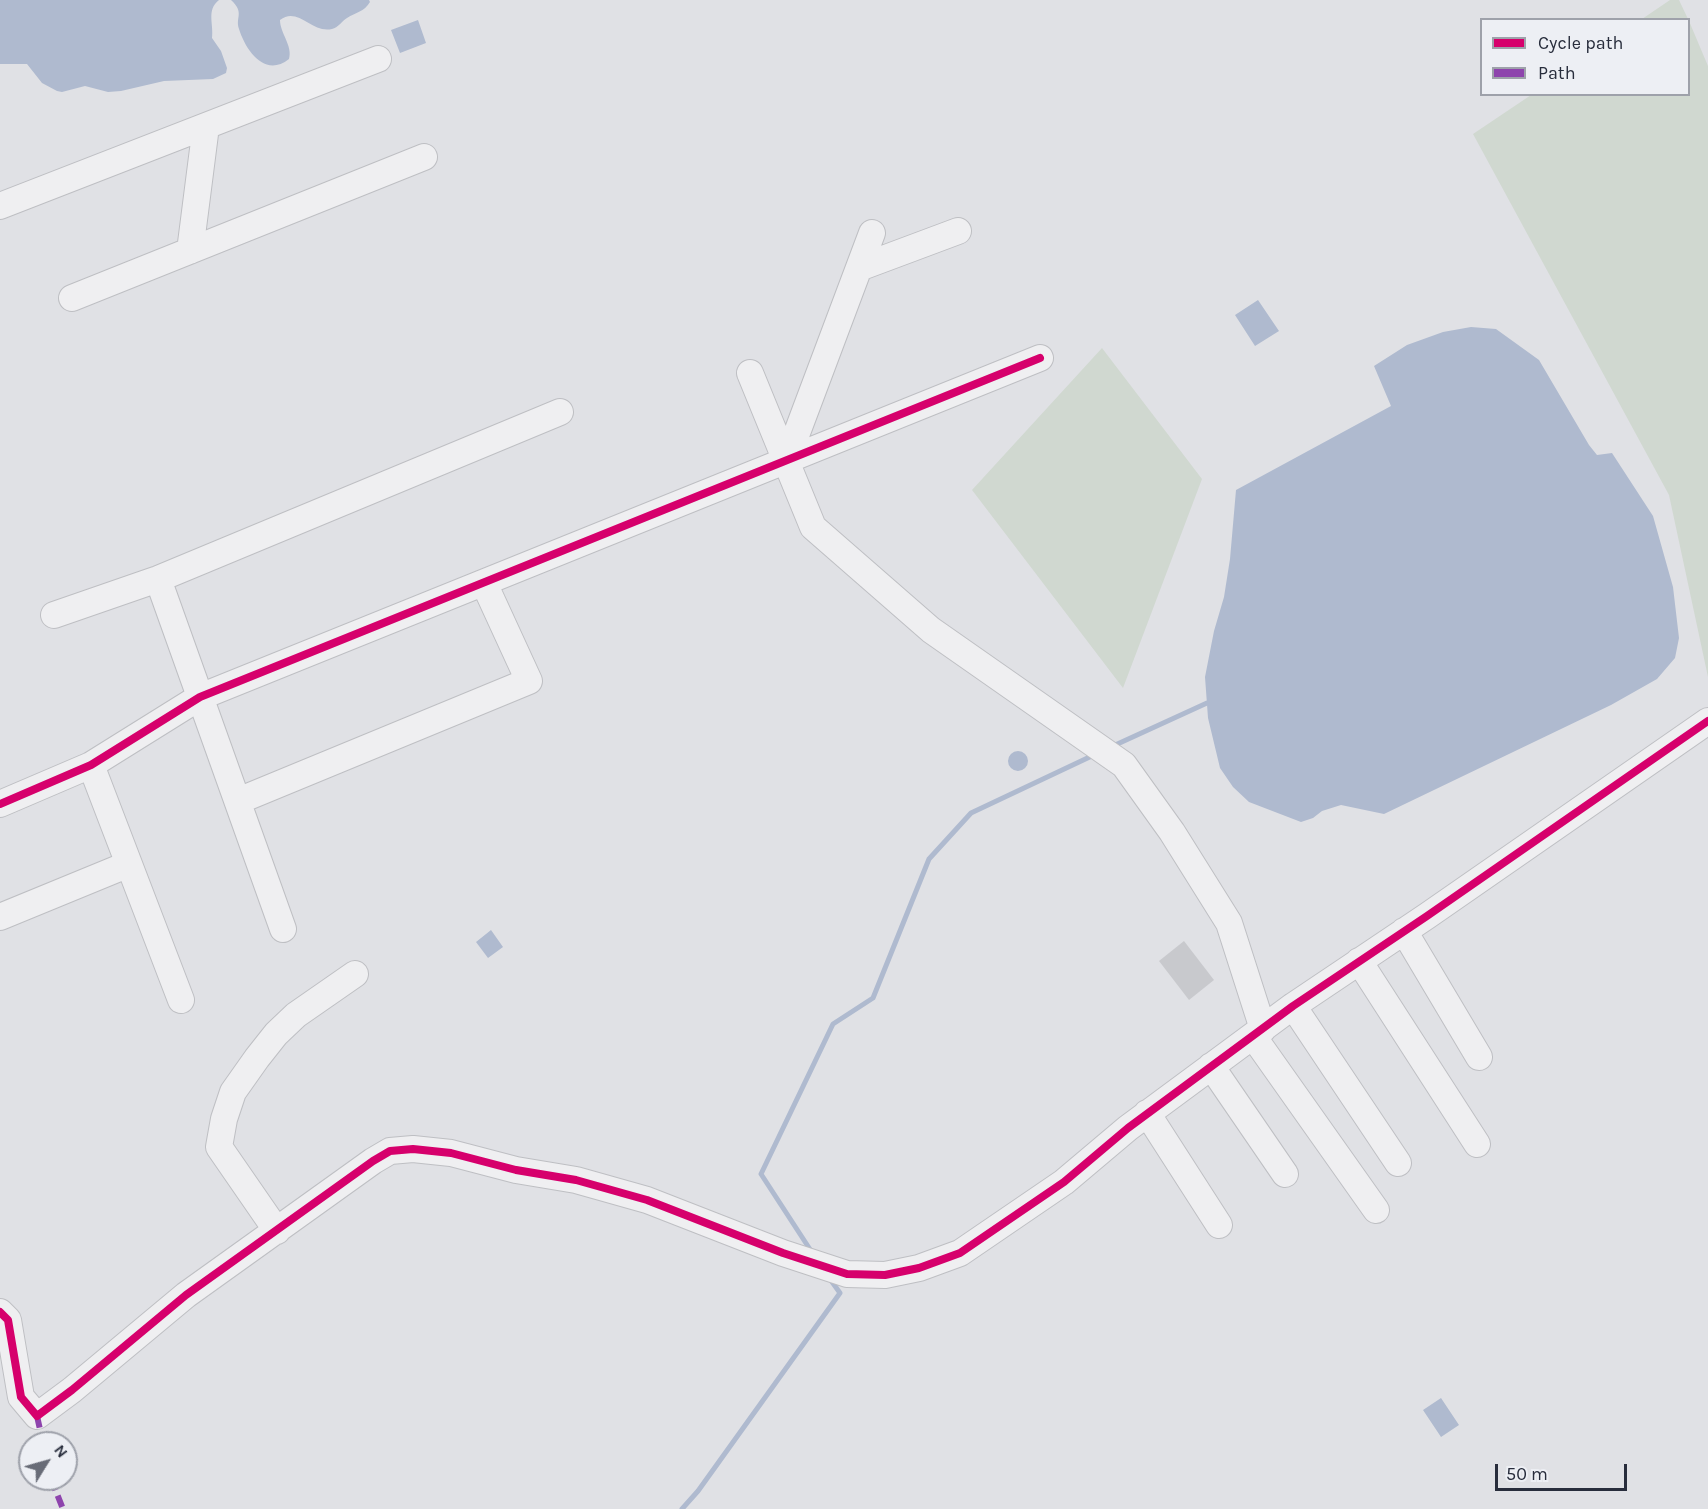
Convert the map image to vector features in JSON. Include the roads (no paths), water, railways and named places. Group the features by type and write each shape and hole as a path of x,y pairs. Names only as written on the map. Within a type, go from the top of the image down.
{"street":[{"path":"0,206 378,59"},
{"path":"190,250 206,126"},
{"path":"72,298 424,157"},
{"path":"859,268 958,231"},
{"path":"786,462 872,233"},
{"path":"0,804 91,765 200,697 1040,358"},
{"path":"750,373 813,527 931,630 1124,765 1172,832 1229,923 1258,1032 1376,1210"},
{"path":"54,615 158,579 560,412"},
{"path":"158,579 283,929"},
{"path":"238,801 529,681 484,583"},
{"path":"0,1312 8,1320 21,1397 37,1416 72,1390 186,1295 374,1161 390,1151 413,1149 451,1153 516,1170 576,1180 647,1200 783,1253 847,1274 885,1275 919,1268 960,1252 1064,1182 1147,1113 1293,1006 1708,721"},
{"path":"91,765 181,1000"},
{"path":"0,917 129,864"},
{"path":"1404,931 1479,1057"},
{"path":"1359,961 1478,1144"},
{"path":"277,1231 219,1147 224,1119 233,1092 276,1034 296,1015 355,974"},
{"path":"1293,1006 1398,1163"},
{"path":"1211,1066 1285,1174"},
{"path":"1147,1113 1219,1225"}],"water":[{"path":"0,0 219,0 212,13 212,38 221,51 227,68 226,73 213,79 164,81 121,91 108,92 85,86 62,92 57,91 42,83 27,64 0,64"},
{"path":"231,0 369,0 370,2 362,10 332,29 318,28 293,16 280,20 290,54 289,59 272,65 264,64 246,46 238,25 238,8"},
{"path":"418,20 426,43 400,53 391,30"},
{"path":"1258,300 1279,331 1255,346 1235,315"},
{"path":"1471,327 1496,329 1539,360 1589,445 1597,455 1612,453 1653,516 1673,587 1679,638 1675,658 1657,679 1611,705 1384,814 1341,805 1322,811 1313,818 1301,822 1249,802 1233,787 1220,768 1208,718 1205,677 1214,631 1224,597 1236,490 1391,406 1374,366 1407,345 1443,332"},
{"path":"1014,751 1022,751 1028,757 1028,765 1022,771 1014,771 1008,765 1008,757"},
{"path":"491,930 503,947 488,958 476,942"},
{"path":"1441,1398 1459,1425 1441,1437 1423,1410"}],"waterway":[{"path":"1113,746 1207,703"},
{"path":"813,1254 761,1174 833,1024 873,998 929,859 971,813 1096,754"},
{"path":"682,1509 698,1491 840,1293 830,1279"}]}
